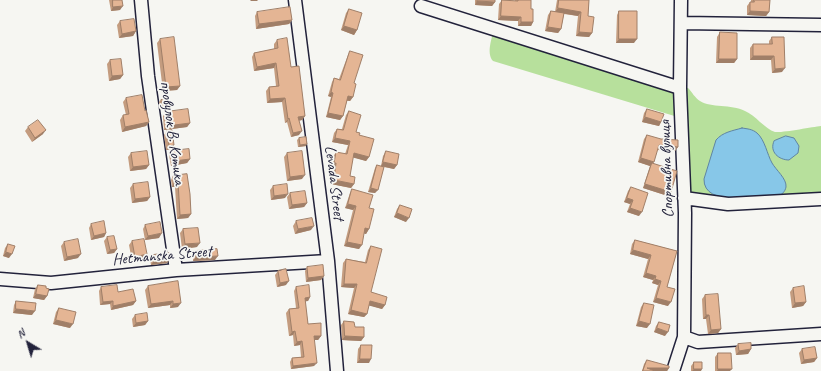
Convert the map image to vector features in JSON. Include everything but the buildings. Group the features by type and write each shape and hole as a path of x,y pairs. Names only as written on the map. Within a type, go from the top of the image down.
{"street":[{"name":"провулок В. Котика","path":"141,0 148,76 176,270"},
{"name":"Levada Street","path":"295,0 328,261 337,371"},
{"name":"Спортивна вулиця","path":"673,371 684,337 684,198 680,88 682,22 681,0"},
{"path":"421,6 680,88"},
{"path":"682,22 821,25"},
{"path":"684,198 728,204 821,199"},
{"name":"Hetmanska Street","path":"0,279 51,283 176,270 328,261"},
{"path":"684,337 698,342 821,334"}],"green space":[{"path":"494,29 688,88 700,101 710,105 734,107 745,111 775,132 821,126 821,199 684,198 681,118 493,61 490,50"}],"water":[{"path":"742,128 750,129 760,136 772,163 785,181 786,189 779,196 734,199 713,194 706,188 704,179 716,140 725,133"},
{"path":"786,136 794,138 799,146 798,153 789,160 782,159 776,155 773,149 774,141"}]}
